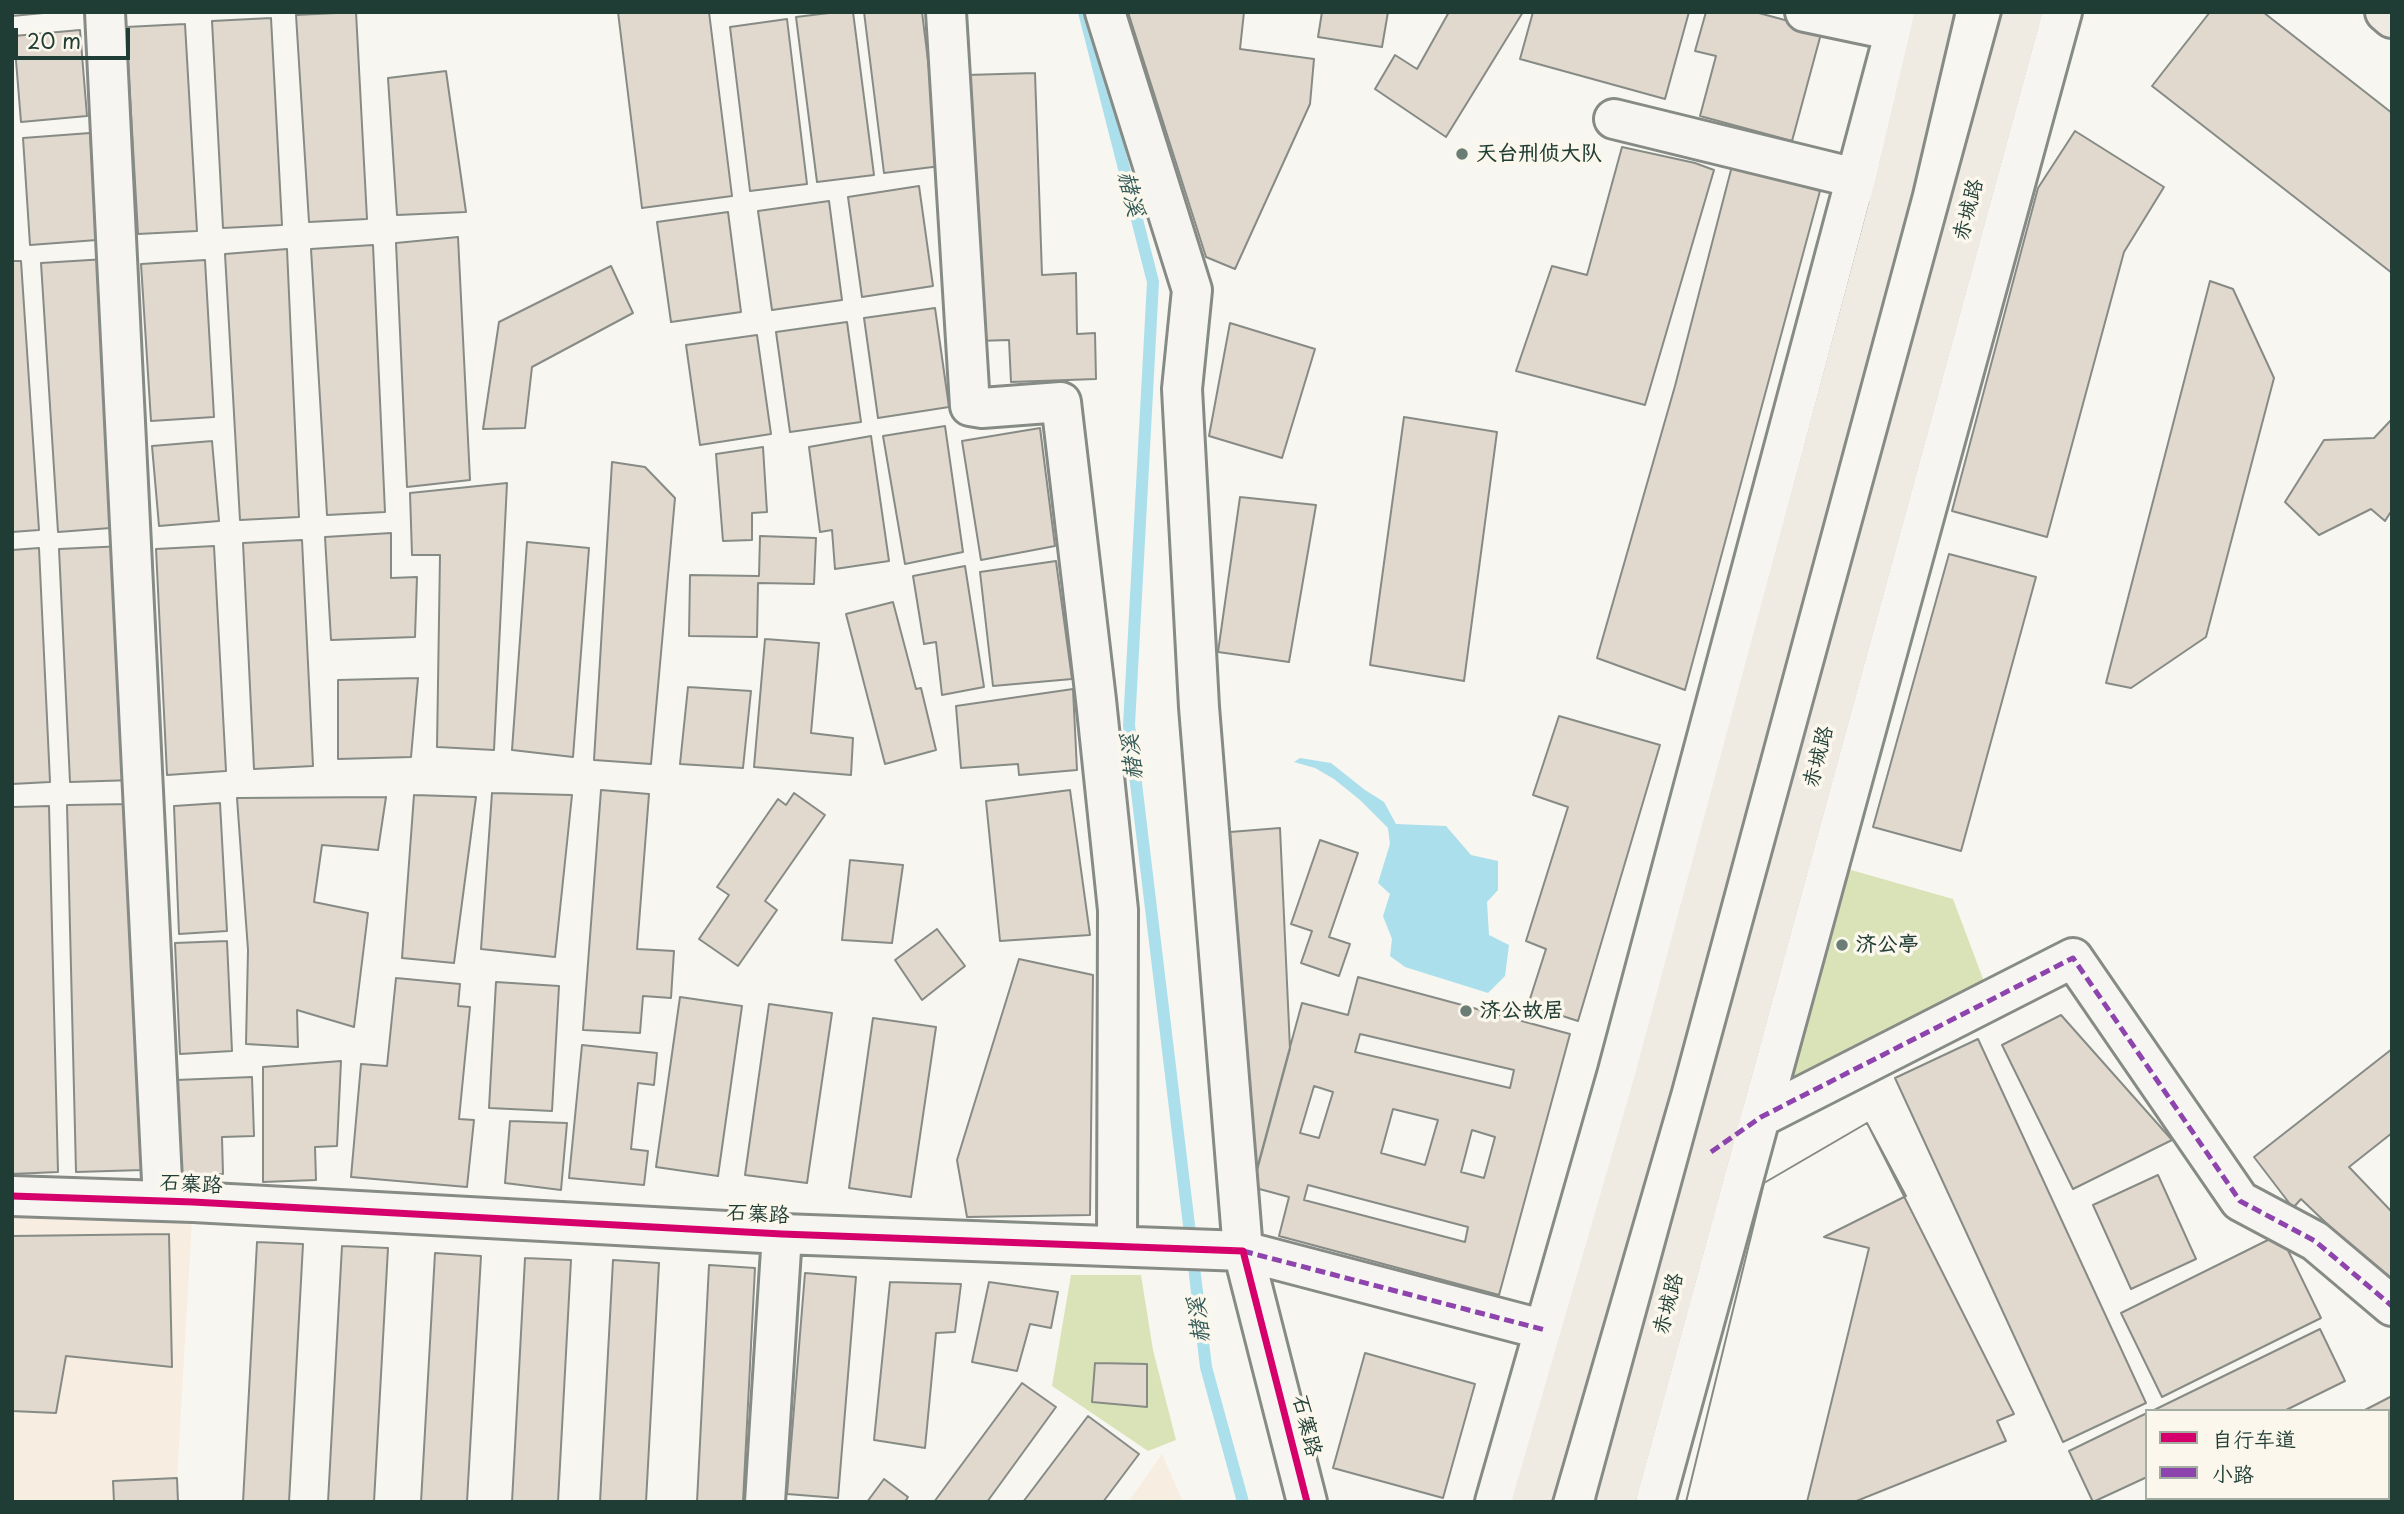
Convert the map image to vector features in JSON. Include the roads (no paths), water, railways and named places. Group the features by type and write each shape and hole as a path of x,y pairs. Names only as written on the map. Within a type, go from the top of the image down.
{"main road":[{"name":"赤城路","path":"1616,1502 2023,12"},
{"path":"2385,12 2392,18"},
{"path":"1531,1502 1653,1084 1915,24"}],"street":[{"path":"105,12 163,1201"},
{"path":"946,12 970,406 982,408 1061,402 1118,910 1117,1246"},
{"path":"1105,12 1192,290 1182,389 1199,707 1243,1251 1545,1330"},
{"path":"1805,12 1915,24"},
{"path":"1655,1502 2062,12"},
{"path":"1495,1502 1875,183 1614,119"},
{"path":"1711,1152 1761,1117 2073,958 2240,1201 2315,1241 2392,1306"},
{"name":"石寨路","path":"12,1196 163,1201 782,1234 1243,1251 1307,1502"},
{"path":"765,1502 782,1234"}],"water":[{"path":"1300,758 1331,763 1384,802 1396,824 1446,826 1471,855 1498,861 1498,890 1487,902 1489,935 1509,945 1505,976 1488,993 1405,967 1390,956 1392,939 1383,916 1390,894 1378,883 1390,844 1388,828 1334,779 1315,768 1294,762"}],"waterway":[{"name":"赭溪","path":"1084,12 1153,282 1129,725 1206,1367 1243,1502"}],"place":[{"name":"天台刑侦大队","path":"1462,154"},
{"name":"济公亭","path":"1842,945"},
{"name":"济公故居","path":"1466,1011"}]}
